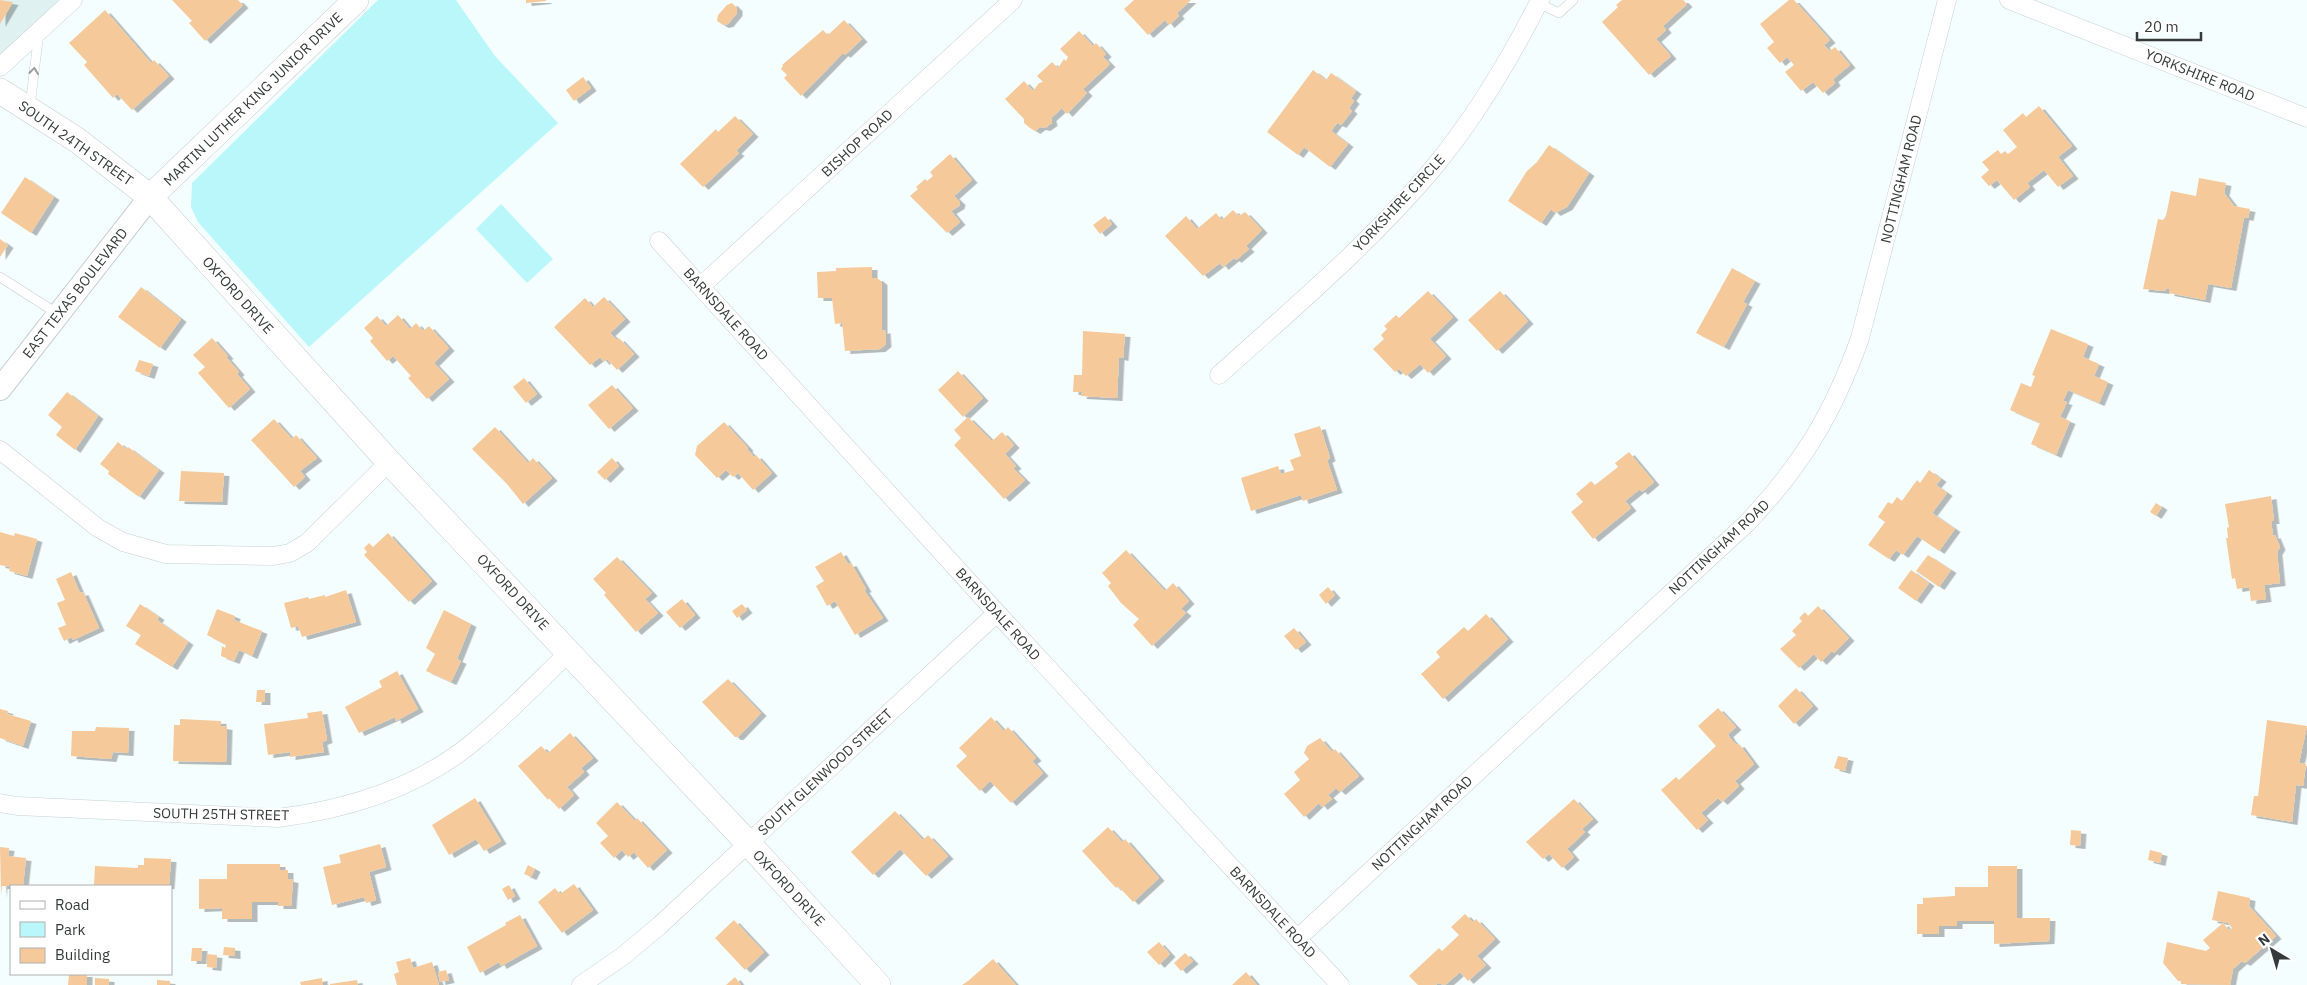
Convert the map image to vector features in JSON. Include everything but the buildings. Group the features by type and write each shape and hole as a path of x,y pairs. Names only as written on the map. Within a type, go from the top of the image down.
{"main road":[{"name":"MARTIN LUTHER KING JUNIOR DRIVE","path":"150,197 356,0"},
{"name":"SOUTH 24TH STREET","path":"0,92 76,140 150,197"},
{"name":"OXFORD DRIVE","path":"150,197 389,462 748,843 878,985"}],"street":[{"path":"0,67 73,0"},
{"name":"BISHOP ROAD","path":"701,286 1014,0"},
{"name":"NOTTINGHAM ROAD","path":"1298,938 1747,523 1777,491 1803,456 1826,419 1842,387 1860,338 1946,0"},
{"name":"YORKSHIRE ROAD","path":"2009,0 2307,118"},
{"name":"YORKSHIRE CIRCLE","path":"1219,375 1352,254 1393,214 1430,171 1466,126 1512,55 1539,2"},
{"name":"EAST TEXAS BOULEVARD","path":"0,389 150,197"},
{"name":"BARNSDALE ROAD","path":"659,241 997,613 1340,985"},
{"path":"0,450 98,528 123,542 166,554 273,556 290,553 307,543 389,462"},
{"name":"SOUTH GLENWOOD STREET","path":"581,985 623,956 659,926 997,613"},
{"name":"SOUTH 25TH STREET","path":"0,803 17,806 278,818 313,814 360,802 405,785 454,756 496,722 569,652"}],"lane":[{"path":"1539,2 1559,13 1573,0"},
{"path":"29,109 39,32"},
{"path":"0,277 58,314"}],"shaded area":[{"path":"0,0 59,0 0,57"}],"green space":[{"path":"378,0 456,0 495,56 558,123 309,347 198,222 191,207 192,183"},
{"path":"501,204 553,259 527,283 476,229"}]}
